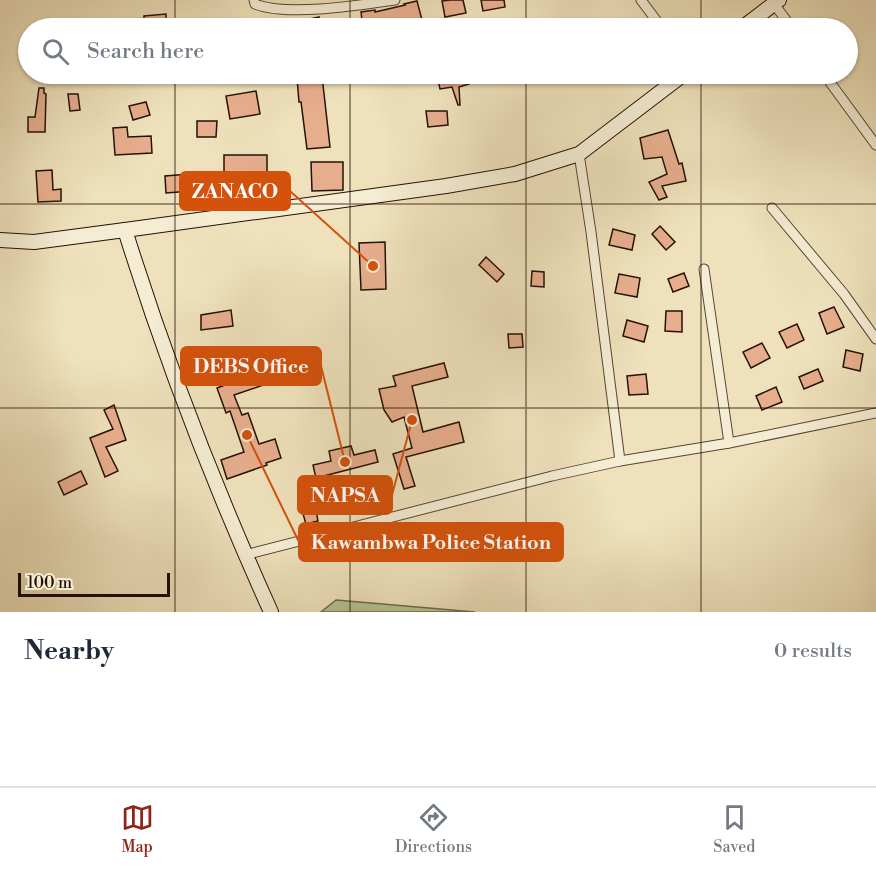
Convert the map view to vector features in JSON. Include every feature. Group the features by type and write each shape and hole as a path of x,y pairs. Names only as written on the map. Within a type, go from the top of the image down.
{"main road":[{"path":"755,18 777,2"},
{"path":"0,240 34,242 446,186 515,174 579,154 671,84"},
{"path":"125,230 152,317 186,411 271,612"}],"street":[{"path":"254,0 255,4 266,8 314,9 395,0"},
{"path":"641,0 654,18"},
{"path":"777,2 786,18"},
{"path":"831,84 876,145"},
{"path":"579,154 590,221 620,461"},
{"path":"772,208 844,294 876,339"},
{"path":"704,269 729,443"},
{"path":"245,555 552,476 876,413"}],"green space":[{"path":"336,600 475,612 321,612"}],"building":[{"path":"463,0 466,13 445,17 442,1"},
{"path":"481,0 504,0 505,7 483,11"},
{"path":"417,1 421,18 362,18 361,12 375,10 375,12"},
{"path":"166,14 166,18 144,18 144,16"},
{"path":"298,84 323,84 330,147 307,149 301,102 299,102"},
{"path":"439,84 469,84 459,87 460,105 458,105 452,87 440,89"},
{"path":"39,88 44,88 46,94 45,132 28,132 28,117 35,117"},
{"path":"256,91 260,114 230,119 226,96"},
{"path":"68,94 78,94 80,110 70,111"},
{"path":"146,102 150,115 133,120 129,106"},
{"path":"426,111 447,111 448,125 428,127"},
{"path":"197,121 217,121 216,137 197,137"},
{"path":"127,127 128,137 151,136 152,153 115,155 113,128"},
{"path":"668,130 679,164 682,163 686,181 662,186 667,197 659,200 649,182 667,174 662,157 644,159 640,138"},
{"path":"224,155 267,155 267,186 224,186"},
{"path":"311,162 343,162 343,190 312,191"},
{"path":"52,170 53,190 61,189 61,201 38,202 36,171"},
{"path":"190,174 191,191 166,193 165,176"},
{"path":"660,226 675,242 666,250 652,234"},
{"path":"613,229 635,235 632,250 609,245"},
{"path":"385,242 386,289 361,290 359,243"},
{"path":"486,257 504,274 497,282 479,265"},
{"path":"532,271 544,272 544,287 531,286"},
{"path":"684,273 689,286 673,292 668,279"},
{"path":"619,274 640,278 637,297 615,293"},
{"path":"834,307 844,327 827,334 819,313"},
{"path":"231,310 233,326 201,330 201,315"},
{"path":"666,311 682,311 682,332 665,331"},
{"path":"627,320 648,326 644,342 623,336"},
{"path":"797,324 804,340 787,348 779,332"},
{"path":"508,334 522,334 523,347 509,348"},
{"path":"762,343 770,358 751,368 743,352"},
{"path":"846,350 863,354 860,371 843,367"},
{"path":"284,359 290,376 234,395 242,415 248,413 259,444 275,439 281,458 227,479 221,460 244,452 230,411 226,413 217,388 265,370 264,366"},
{"path":"444,363 448,377 412,386 423,432 459,422 464,442 406,457 415,486 404,489 393,454 412,448 404,417 392,422 384,410 379,389 396,386 393,376"},
{"path":"818,369 823,381 804,389 799,377"},
{"path":"646,374 648,394 629,395 627,376"},
{"path":"776,387 782,402 762,410 756,396"},
{"path":"114,405 126,440 106,447 118,471 105,477 90,438 113,429 104,410"},
{"path":"351,446 354,455 375,450 378,462 316,478 313,465 331,461 329,451"},
{"path":"81,471 87,484 64,495 58,482"},
{"path":"315,505 318,521 306,524 301,507"}],"place":[{"name":"ZANACO","path":"373,266"},
{"name":"NAPSA","path":"412,420"},
{"name":"Kawambwa Police Station","path":"247,435"},
{"name":"DEBS Office","path":"345,462"}]}
